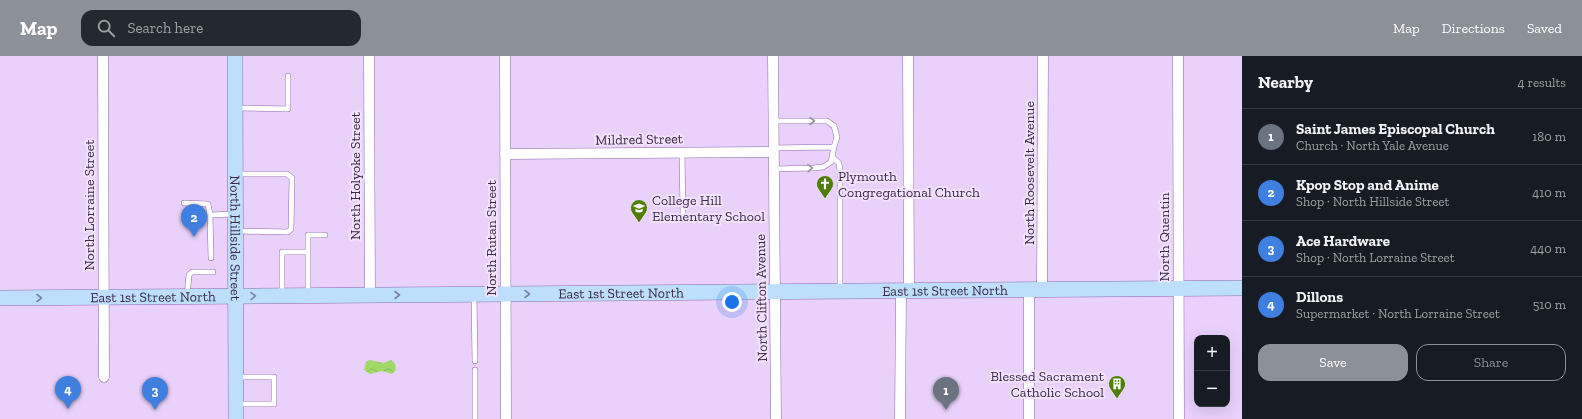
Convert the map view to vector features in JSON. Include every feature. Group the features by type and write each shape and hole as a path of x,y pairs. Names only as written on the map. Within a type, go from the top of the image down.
{"street":[{"name":"North Lorraine Street","path":"103,56 104,378"},
{"name":"North Hillside Street","path":"236,56 234,296 236,419"},
{"name":"North Holyoke Street","path":"369,56 370,295"},
{"name":"North Rutan Street","path":"504,56 506,419"},
{"name":"North Clifton Avenue","path":"773,56 776,419"},
{"path":"900,419 905,291 908,56"},
{"name":"North Roosevelt Avenue","path":"1029,419 1036,290 1043,56"},
{"name":"North Quentin","path":"1178,56 1179,419"},
{"name":"Mildred Street","path":"505,154 682,153 773,150"},
{"name":"East 1st Street North","path":"0,298 1242,288"}],"lane":[{"path":"236,108 288,109 288,76"},
{"path":"773,121 831,122 837,132 833,158 831,162 823,167 773,169"},
{"path":"773,150 834,147"},
{"path":"682,153 683,214"},
{"path":"833,158 839,163 840,171 840,291"},
{"path":"235,174 287,174 292,178 291,229 288,232 235,231"},
{"path":"184,203 208,204 210,215 211,258"},
{"path":"210,215 235,214"},
{"path":"308,296 308,235 325,235"},
{"path":"282,296 282,252 308,252"},
{"path":"188,297 189,275 192,272 213,272"},
{"path":"474,294 475,361"},
{"path":"475,370 475,419"},
{"path":"235,378 274,377 274,404 235,404"}],"water":[{"path":"370,360 383,363 391,360 395,364 396,370 392,374 382,371 370,374 364,370 366,362"}],"place":[{"name":"Plymouth Congregational Church","path":"825,199"},
{"name":"College Hill Elementary School","path":"639,223"},
{"name":"Kpop Stop and Anime","path":"194,237"},
{"name":"Blessed Sacrament Catholic School","path":"1117,399"},
{"name":"Dillons","path":"68,409"},
{"name":"Ace Hardware","path":"155,410"},
{"name":"Saint James Episcopal Church","path":"946,410"}]}
